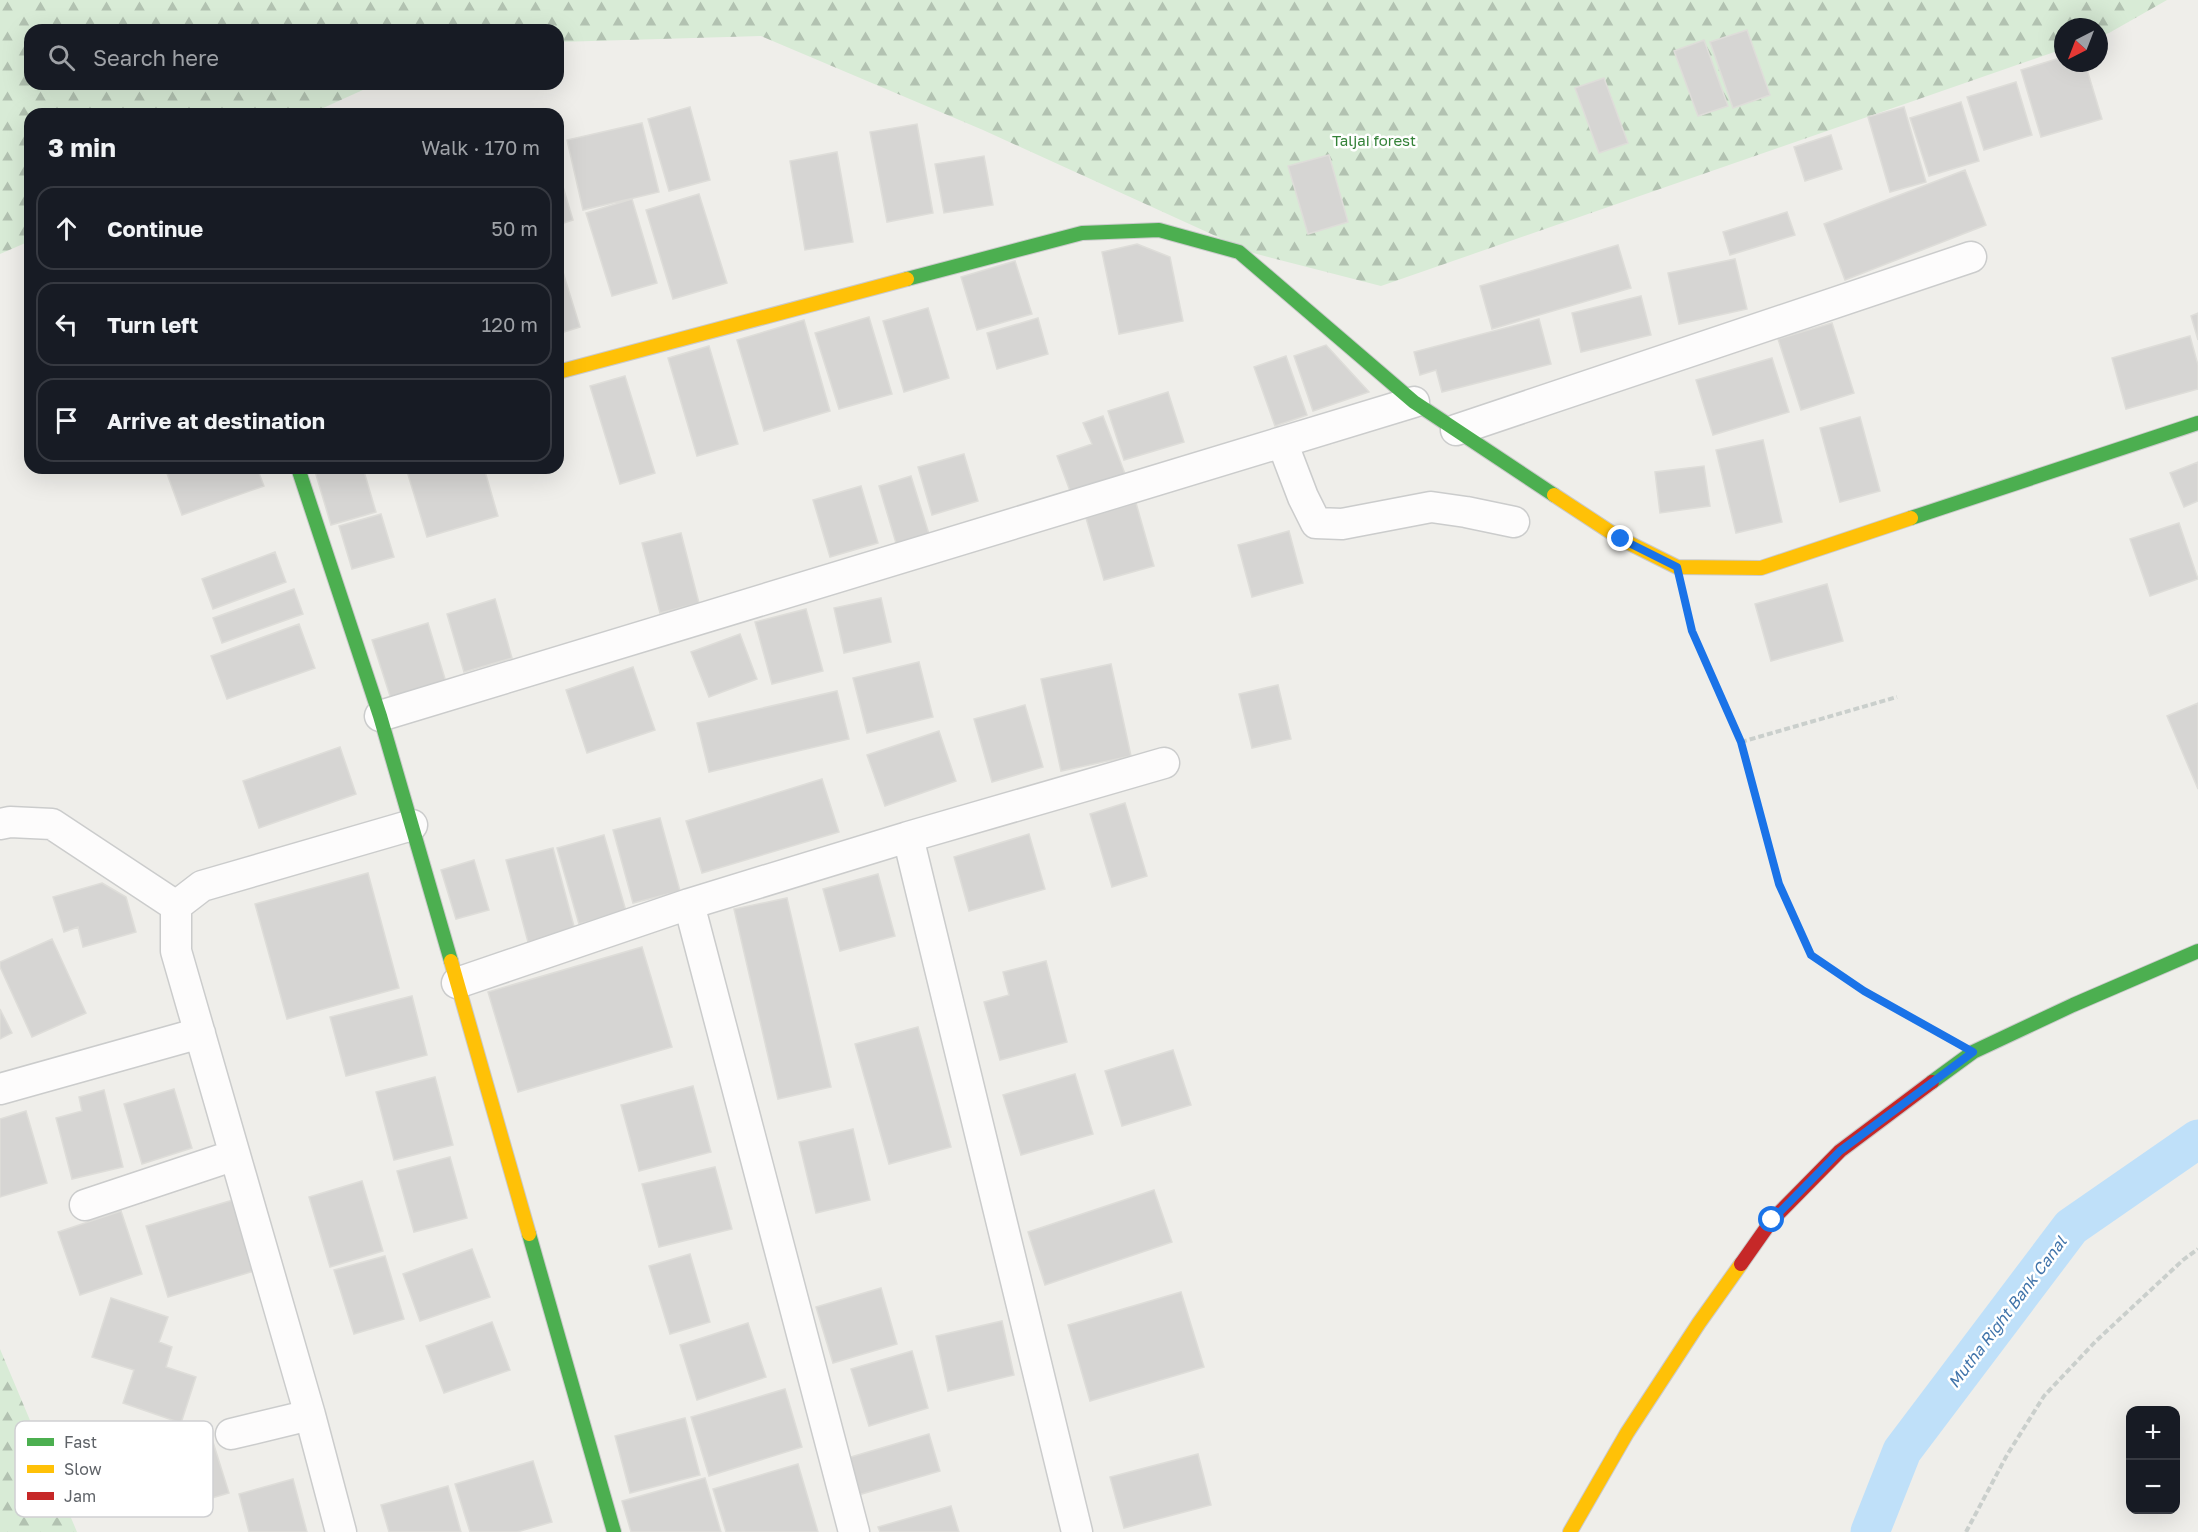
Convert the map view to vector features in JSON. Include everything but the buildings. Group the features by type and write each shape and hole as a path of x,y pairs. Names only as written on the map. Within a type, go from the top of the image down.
{"street":[{"path":"564,370 1082,233 1159,231 1239,252 1414,402 1621,539 1677,567 1761,568 2198,423"},
{"path":"1456,430 1971,257"},
{"path":"380,716 1414,402"},
{"path":"1282,442 1303,497 1316,523 1342,524 1431,507 1514,522"},
{"path":"300,474 380,716 614,1532"},
{"path":"458,983 689,904 908,837 1164,763"},
{"path":"0,824 10,822 52,824 176,906"},
{"path":"176,906 202,886 412,825"},
{"path":"908,837 1077,1532"},
{"path":"689,904 854,1532"},
{"path":"176,906 176,951 310,1414 341,1532"},
{"path":"1570,1532 1627,1433 1699,1323 1772,1220 1840,1151 1973,1052 2073,1005 2198,951"},
{"path":"0,1089 200,1033"},
{"path":"85,1205 235,1155"},
{"path":"231,1434 310,1414"}],"path":[{"path":"1677,567 1692,631 1741,742 1779,884 1811,955 1864,991 1973,1052"},
{"path":"1741,742 1897,697"},
{"path":"1966,1532 2007,1455 2044,1396 2096,1341 2183,1260 2198,1250"}],"green space":[{"name":"Taljai forest","path":"0,0 2167,0 2108,33 2108,18 2054,18 2054,52 1381,286 1253,253 983,130 761,36 564,42 564,24 24,24 24,90 363,90 323,108 24,108 24,244 0,254"},
{"path":"0,1349 30,1421 15,1421 15,1517 71,1517 77,1532 0,1532"}],"waterway":[{"name":"Mutha Right Bank Canal","path":"1870,1532 1902,1451 2071,1227 2198,1139"}],"traffic: fast":[{"path":"907,279 1082,233 1159,230 1239,252 1414,402 1554,495"},
{"path":"1911,518 2198,423"},
{"path":"300,474 380,716 451,961"},
{"path":"1932,1082 1973,1052 2073,1005 2198,951"},
{"path":"529,1234 614,1532"}],"traffic: slow":[{"path":"564,370 907,279"},
{"path":"1554,495 1621,539 1677,567 1761,568 1911,518"},
{"path":"451,961 529,1234"},
{"path":"1570,1532 1627,1433 1699,1323 1741,1264"}],"traffic: jam":[{"path":"1741,1264 1772,1220 1840,1151 1932,1082"}],"route":[{"path":"1621,539 1677,567 1692,631 1741,742 1779,884 1811,955 1864,991 1973,1052 1840,1151 1772,1220"}]}
